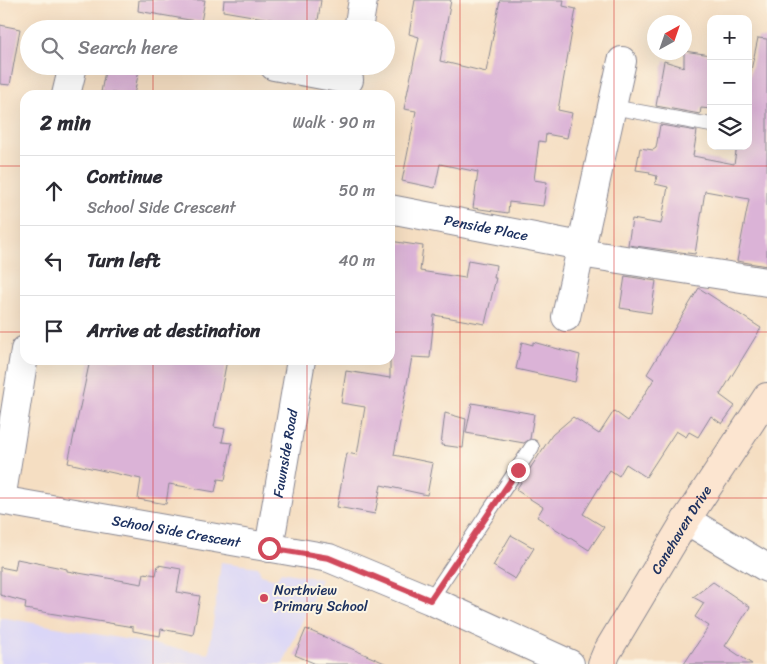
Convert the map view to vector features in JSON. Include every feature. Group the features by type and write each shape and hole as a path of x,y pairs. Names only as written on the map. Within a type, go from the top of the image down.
{"street":[{"path":"360,20 363,0"},
{"path":"566,317 622,61"},
{"path":"67,90 71,75"},
{"path":"322,75 349,80"},
{"name":"Penside Place","path":"395,210 581,249 767,282"},
{"path":"0,500 22,365"},
{"name":"Fawnside Road","path":"269,548 300,365"},
{"name":"Canehaven Drive","path":"602,664 607,652 686,520 767,397"},
{"name":"School Side Crescent","path":"0,500 329,558 430,600 570,664"},
{"path":"686,520 767,568"}],"lane":[{"path":"612,107 707,124"},
{"path":"430,600 532,447"}],"shaded area":[{"name":"Northview Primary School","path":"221,562 258,567 261,575 276,579 281,572 321,579 283,664 0,664 0,617 209,654"}],"building":[{"path":"139,0 205,0 201,20 190,20 138,11"},
{"path":"224,0 321,0 318,20 276,20 223,11"},
{"path":"415,0 451,0 440,61 486,72 500,0 564,0 563,6 576,9 558,110 572,113 567,138 546,134 545,142 539,141 534,180 547,182 543,206 509,202 508,213 473,208 478,172 440,164 435,188 402,181 416,111 404,109 419,37 409,34"},
{"path":"0,25 20,29 10,85 0,84"},
{"path":"758,38 767,39 767,266 737,261 749,199 705,191 695,254 628,245 632,219 661,224 668,187 655,184 657,176 649,174 650,172 636,170 640,148 653,150 656,148 660,125 697,131 693,156 734,164 736,150 752,150 752,66"},
{"path":"692,52 707,54 707,109 701,108 700,114 656,106 664,61 684,67 684,60 692,60"},
{"path":"104,75 138,75 135,90 101,90"},
{"path":"395,242 423,246 420,271 465,278 468,260 496,265 494,278 496,278 485,324 434,315 430,358 412,357 394,455 433,463 427,495 381,485 375,514 337,507 347,453 357,455 365,407 341,403 346,371 390,378 390,365 395,365"},
{"path":"625,276 656,281 651,313 620,308"},
{"path":"699,288 761,328 720,395 735,406 722,424 711,416 698,437 689,432 686,437 676,431 646,477 626,464 619,476 610,470 583,514 604,527 589,550 537,517 543,507 516,490 552,435 573,417 599,434 614,411 628,421 654,379 647,374"},
{"path":"522,342 533,345 533,342 580,355 575,382 516,369"},
{"path":"89,365 226,365 214,427 225,429 222,442 232,443 225,480 218,479 215,492 169,484 166,504 138,499 141,479 68,463"},
{"path":"472,403 534,414 530,439 524,443 466,433"},
{"path":"445,413 466,419 463,448 441,445"},
{"path":"511,535 534,548 515,579 493,566"},
{"path":"17,559 67,569 67,571 142,584 144,573 156,575 158,565 181,569 177,592 200,596 193,635 161,629 160,636 133,631 133,627 25,609 26,602 0,595 0,567 15,570"},
{"path":"713,582 750,607 725,646 752,664 684,664 709,626 695,617 704,603 693,597"},
{"path":"306,629 387,664 316,664 295,655"}],"place":[{"name":"Northview Primary School","path":"264,598"}],"route":[{"path":"269,548 329,558 430,600 518,470"}]}
